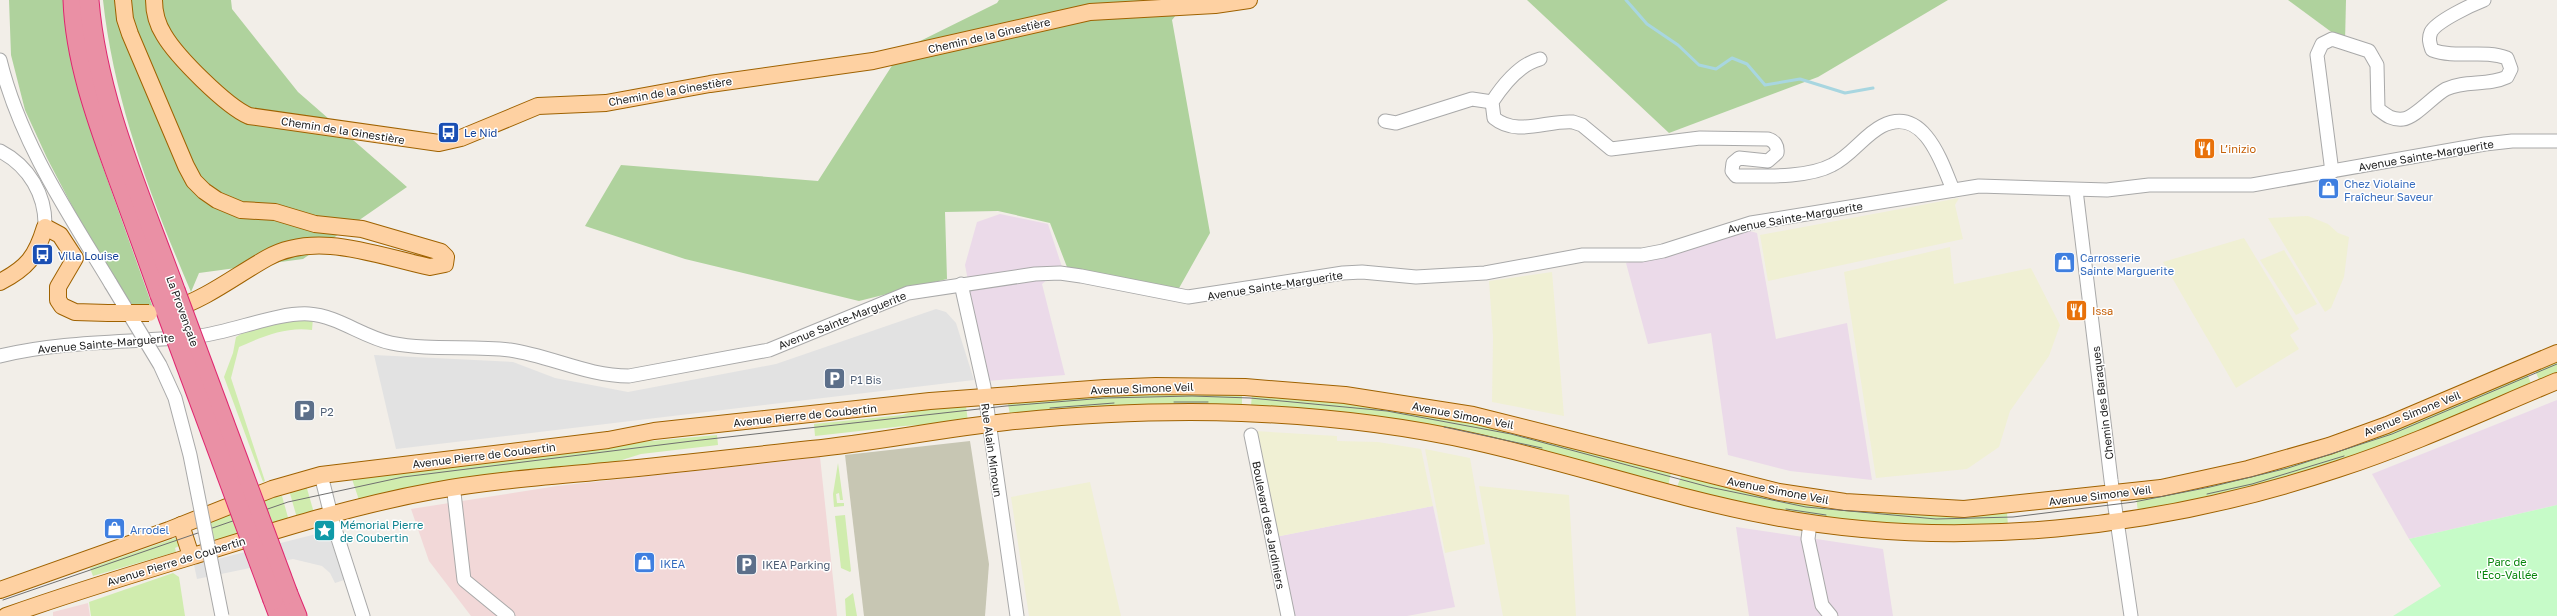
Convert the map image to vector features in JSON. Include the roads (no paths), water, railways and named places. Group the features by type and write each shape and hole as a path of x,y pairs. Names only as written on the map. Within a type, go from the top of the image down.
{"highway":[{"name":"La Provençale","path":"73,0 81,60 103,137 168,293"},
{"name":"La Provençale","path":"89,0 96,48 109,102 168,293 280,604 297,616"}],"main road":[{"path":"0,282 27,265 36,251 45,227 60,235 75,258 58,286 58,300 62,306 75,312 149,313 188,305 268,257 302,245 328,246 430,267 445,264 446,257 441,252 362,229 315,224 275,212 241,210 217,200 204,191 194,181 186,166 143,66 124,19 123,0"},
{"name":"Chemin de la Ginestière","path":"154,0 158,24 171,45 224,100 239,112 249,116 433,143 461,138 538,106 550,104 606,103 710,84 873,61 1090,12 1215,5 1249,0"},
{"name":"Avenue Simone Veil","path":"985,398 1156,386 1245,387 1311,392 1388,401 1473,416 1746,485 1845,502 1964,509 2114,494 2207,478 2329,446 2387,425 2557,353"},
{"path":"989,424 1070,416 1154,412 1249,413 1349,422 1468,440 1705,502 1810,523 1899,532 1965,534 2015,532 2118,520 2254,494 2339,469 2557,381"},
{"name":"Avenue Pierre de Coubertin","path":"0,590 272,489 321,475 608,440 654,431 924,402 985,398"},
{"name":"Avenue Pierre de Coubertin","path":"6,616 92,586 330,513 416,494 485,482 812,449 989,424"},
{"path":"181,524 191,556"}],"street":[{"path":"2332,172 2317,55 2322,44 2332,39 2369,51 2377,65 2378,109 2391,119 2405,119 2446,89 2462,85 2497,82 2507,77 2511,69 2507,58 2497,54 2442,54 2432,50 2429,40 2432,31 2466,7 2484,0"},
{"path":"1540,59 1530,61 1503,85 1492,102 1491,109 1494,118 1502,125 1515,127 1574,122 1582,125 1611,149 1700,138 1773,141 1778,148 1777,153 1768,161 1739,158 1733,163 1732,171 1736,176 1767,176 1818,170 1833,165 1882,126 1905,123 1925,133 1936,148 1953,190"},
{"path":"0,60 5,98 38,160 160,365 175,398 190,455 222,616"},
{"path":"1385,121 1396,123 1472,99 1492,102"},
{"name":"Avenue Sainte-Marguerite","path":"3,357 61,345 198,336 290,316 309,314 327,317 390,342 448,349 510,350 585,371 609,376 629,376 756,353 791,342 890,299 908,293 1035,274 1060,273 1188,297 1343,273 1367,272 1416,276 1485,273 1583,255 1642,255 1751,223 1953,190 1995,186 2106,190 2172,184 2230,187 2252,185 2332,172 2512,140 2557,141"},
{"path":"0,151 18,162 38,190 43,202 45,227"},
{"name":"Chemin des Baraques","path":"2076,190 2114,494 2131,616"},
{"name":"Rue Alain Mimoun","path":"961,284 974,334 985,398 1017,616"},
{"name":"Boulevard des Jardiniers","path":"1251,435 1288,616"},
{"path":"321,475 330,513 363,616"},
{"path":"454,493 464,580 508,616"},
{"path":"1810,523 1808,539 1822,605 1831,616"}],"waterway":[{"path":"1626,0 1647,24 1678,45 1699,65 1716,69 1732,58 1747,64 1765,85 1800,79 1845,93 1873,88"}],"tram line":[{"path":"3,600 288,502 403,477 692,441 1006,406 1105,398 1192,396 1250,398 1387,411 1511,434 1709,487 1806,507 1936,519 2013,517 2134,502 2210,487 2288,468 2392,434 2557,364"},
{"path":"1174,402 1208,402"},
{"path":"1050,408 1114,403"},
{"path":"1444,427 1542,448"},
{"path":"2207,494 2252,484 2344,456"},
{"path":"1786,509 1826,515"}],"place":[{"name":"Le Nid","path":"449,132"},
{"name":"L’inizio","path":"2205,148"},
{"name":"Chez Violaine Fraîcheur Saveur","path":"2328,189"},
{"name":"Villa Louise","path":"43,255"},
{"name":"Carrosserie Sainte Marguerite","path":"2064,263"},
{"name":"Issa","path":"2077,310"},
{"name":"P1 Bis","path":"835,379"},
{"name":"P2","path":"304,411"},
{"name":"Arrodel","path":"114,529"},
{"name":"Mémorial Pierre de Coubertin","path":"324,530"},
{"name":"IKEA","path":"645,563"},
{"name":"IKEA Parking","path":"747,564"}],"park label":[{"name":"Parc de l'Éco-Vallée","path":"2507,567"}]}
